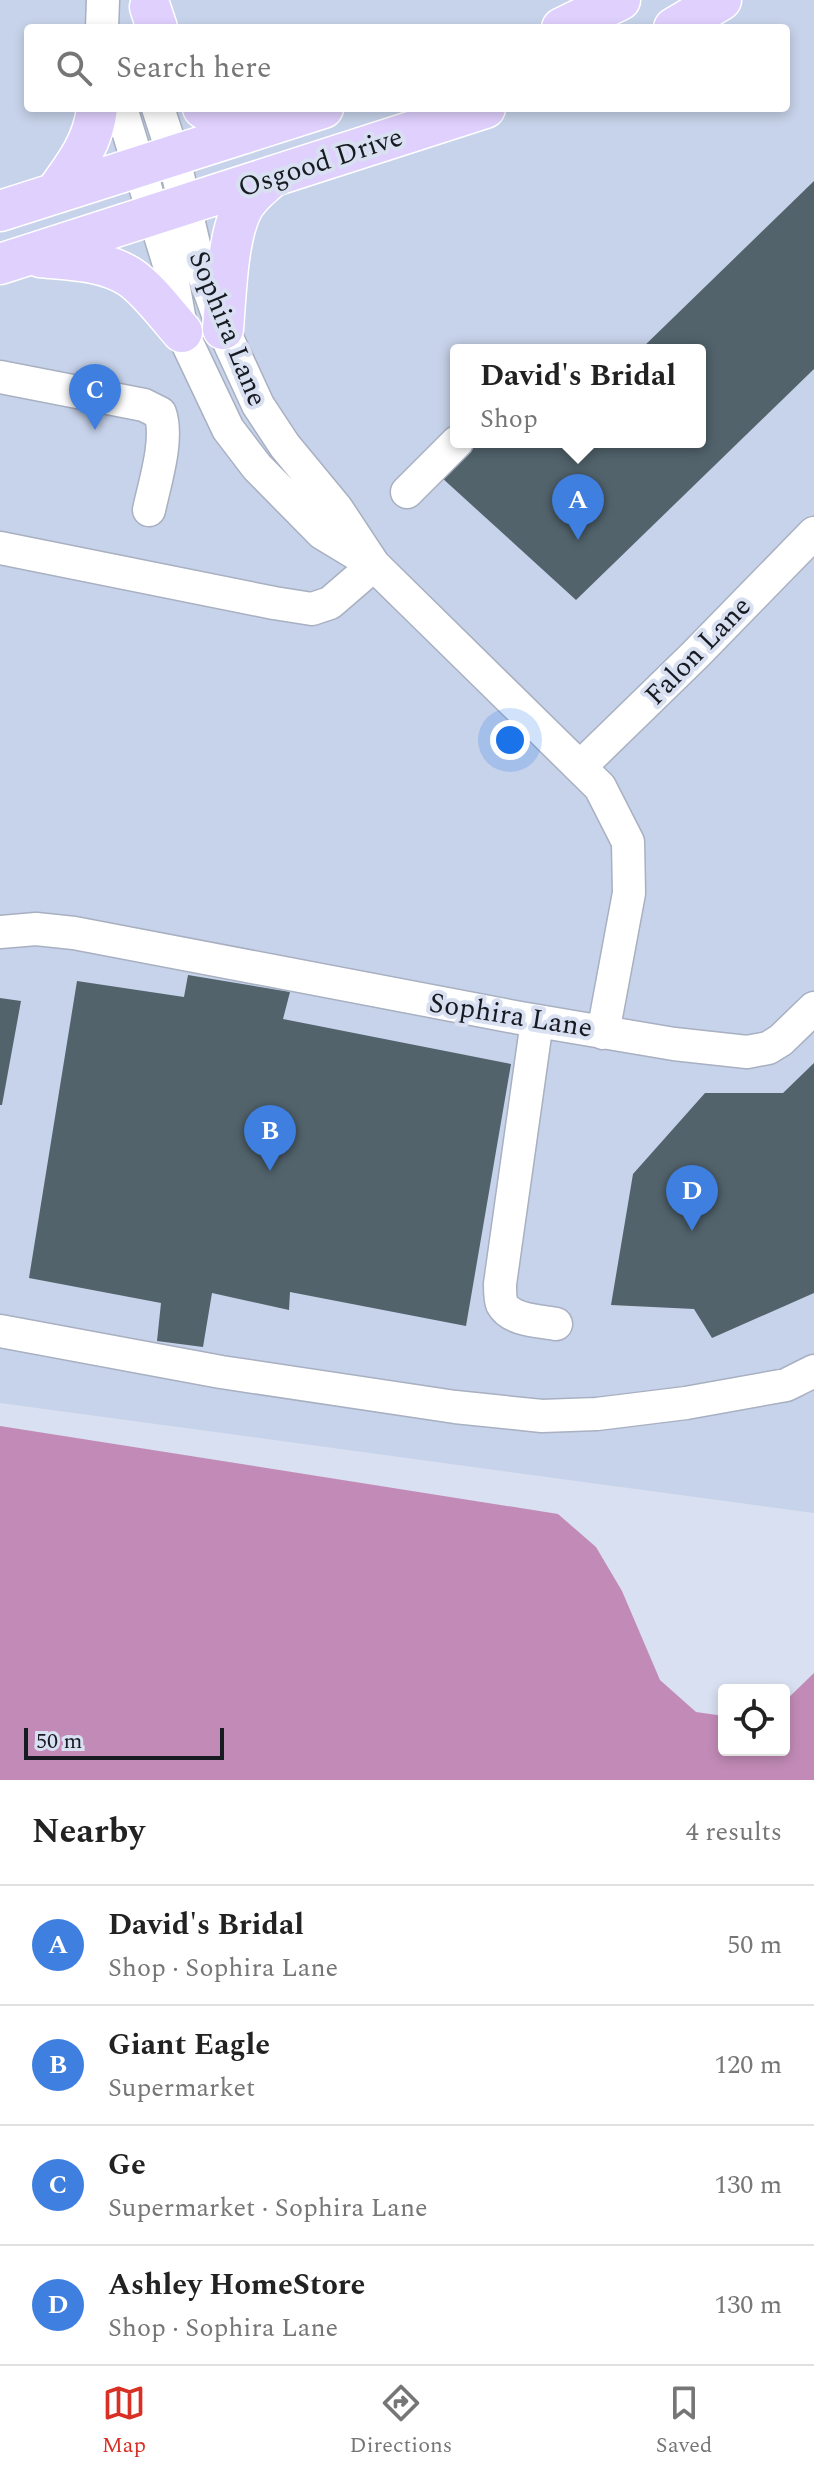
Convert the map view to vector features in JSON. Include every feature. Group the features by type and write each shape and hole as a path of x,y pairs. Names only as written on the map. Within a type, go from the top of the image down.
{"main road":[{"path":"570,24 620,0"},
{"path":"681,24 721,0"},
{"path":"56,192 85,149 97,112"},
{"path":"210,112 245,133"},
{"name":"Osgood Drive","path":"0,211 311,112"},
{"name":"Osgood Drive","path":"12,260 473,112"},
{"path":"223,329 228,271 242,208 254,192 273,176"},
{"path":"12,260 85,261 112,267 133,278 182,332"}],"street":[{"path":"102,24 103,0"},
{"path":"124,112 156,160"},
{"path":"158,112 156,160 169,209"},
{"name":"Sophira Lane","path":"0,932 36,929 74,933 603,1033 629,893 628,842 600,787 374,565 337,509 285,446 258,405 223,329 196,253 169,209"},
{"name":"Sophira Lane","path":"169,209 171,271 182,332 228,429 257,467 322,533 374,565"},
{"path":"0,377 144,405 160,413 162,441 149,510"},
{"path":"407,492 451,448"},
{"name":"Falon Lane","path":"580,767 814,533"},
{"path":"0,548 312,609 330,603 374,565"},
{"path":"603,1033 747,1052 768,1048 781,1040 814,1008"},
{"path":"537,1021 500,1284 502,1303 512,1314 556,1324"},
{"path":"0,1331 221,1372 455,1407 542,1416 597,1414 686,1403 786,1385 814,1371"}],"shaded area":[{"path":"0,0 814,0 814,1513 0,1403"},
{"path":"0,1426 558,1514 596,1547 622,1591 660,1680 696,1712 718,1715 718,1756 790,1756 790,1696 814,1673 814,1780 0,1780"}],"building":[{"path":"814,181 814,369 576,600 441,477 470,448 706,448 706,344 646,344"},
{"path":"188,975 290,992 283,1019 511,1064 466,1326 290,1292 289,1310 212,1293 203,1347 157,1341 161,1303 29,1278 77,981 184,997"},
{"path":"0,998 21,1001 2,1105 0,1105"},
{"path":"814,1063 814,1293 712,1338 694,1309 611,1305 633,1174 705,1093 783,1093"}],"place":[{"name":"Ge","path":"95,430"},
{"name":"David's Bridal","path":"578,540"},
{"name":"Giant Eagle","path":"270,1171"},
{"name":"Ashley HomeStore","path":"692,1231"}]}
